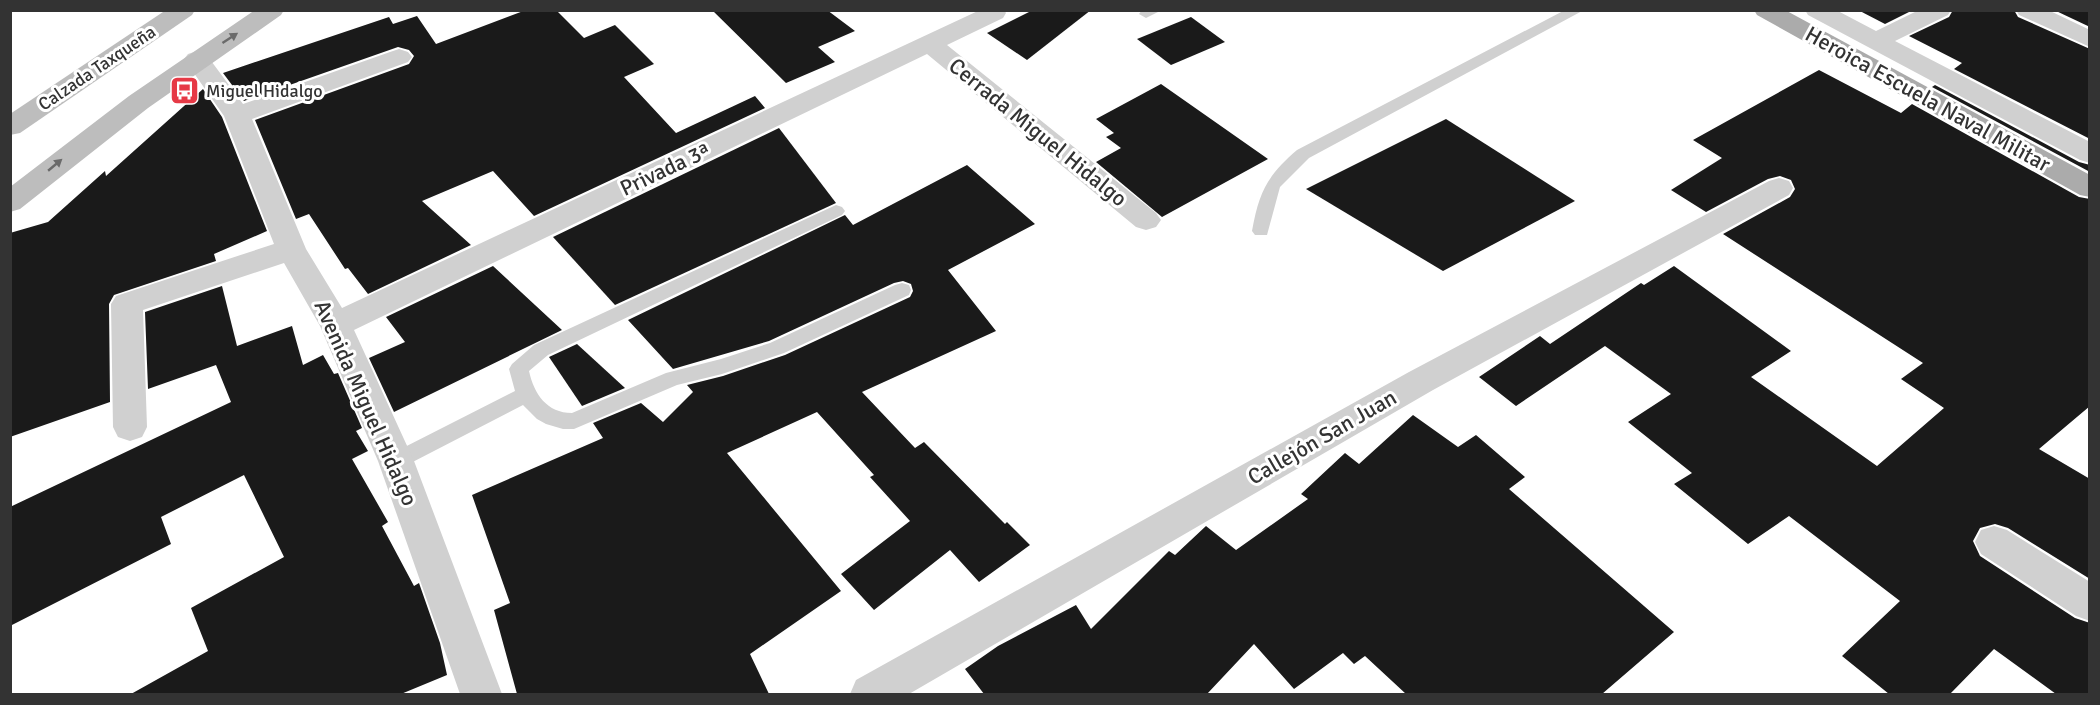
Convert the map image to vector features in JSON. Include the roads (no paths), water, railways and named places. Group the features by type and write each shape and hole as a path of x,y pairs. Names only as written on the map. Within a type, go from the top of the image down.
{"main road":[{"name":"Calzada Taxqueña","path":"10,127 183,10"},
{"path":"10,202 73,151 197,59 272,10"},
{"name":"Heroica Escuela Naval Militar","path":"1766,10 2090,188"}],"street":[{"path":"1817,10 2090,154"},
{"path":"1875,41 1939,10"},
{"path":"2028,10 2090,40"},
{"name":"Privada 3ª","path":"336,326 994,13"},
{"name":"Cerrada Miguel Hidalgo","path":"930,44 1146,219"},
{"path":"237,115 399,57"},
{"name":"Avenida Miguel Hidalgo","path":"197,59 237,115 291,249 336,326 396,461 481,694"},
{"name":"Callejón San Juan","path":"871,694 1410,387 1779,188"},
{"path":"130,426 127,304 291,249"},
{"path":"1994,542 2090,603"}],"lane":[{"path":"1261,231 1267,194 1280,174 1303,154 1576,10"},
{"path":"836,211 541,350 519,369 525,395 551,418 564,422 574,421 673,378 722,366 777,348 902,290"},
{"path":"396,461 525,395"}],"place":[{"name":"Miguel Hidalgo","path":"185,91"}]}
